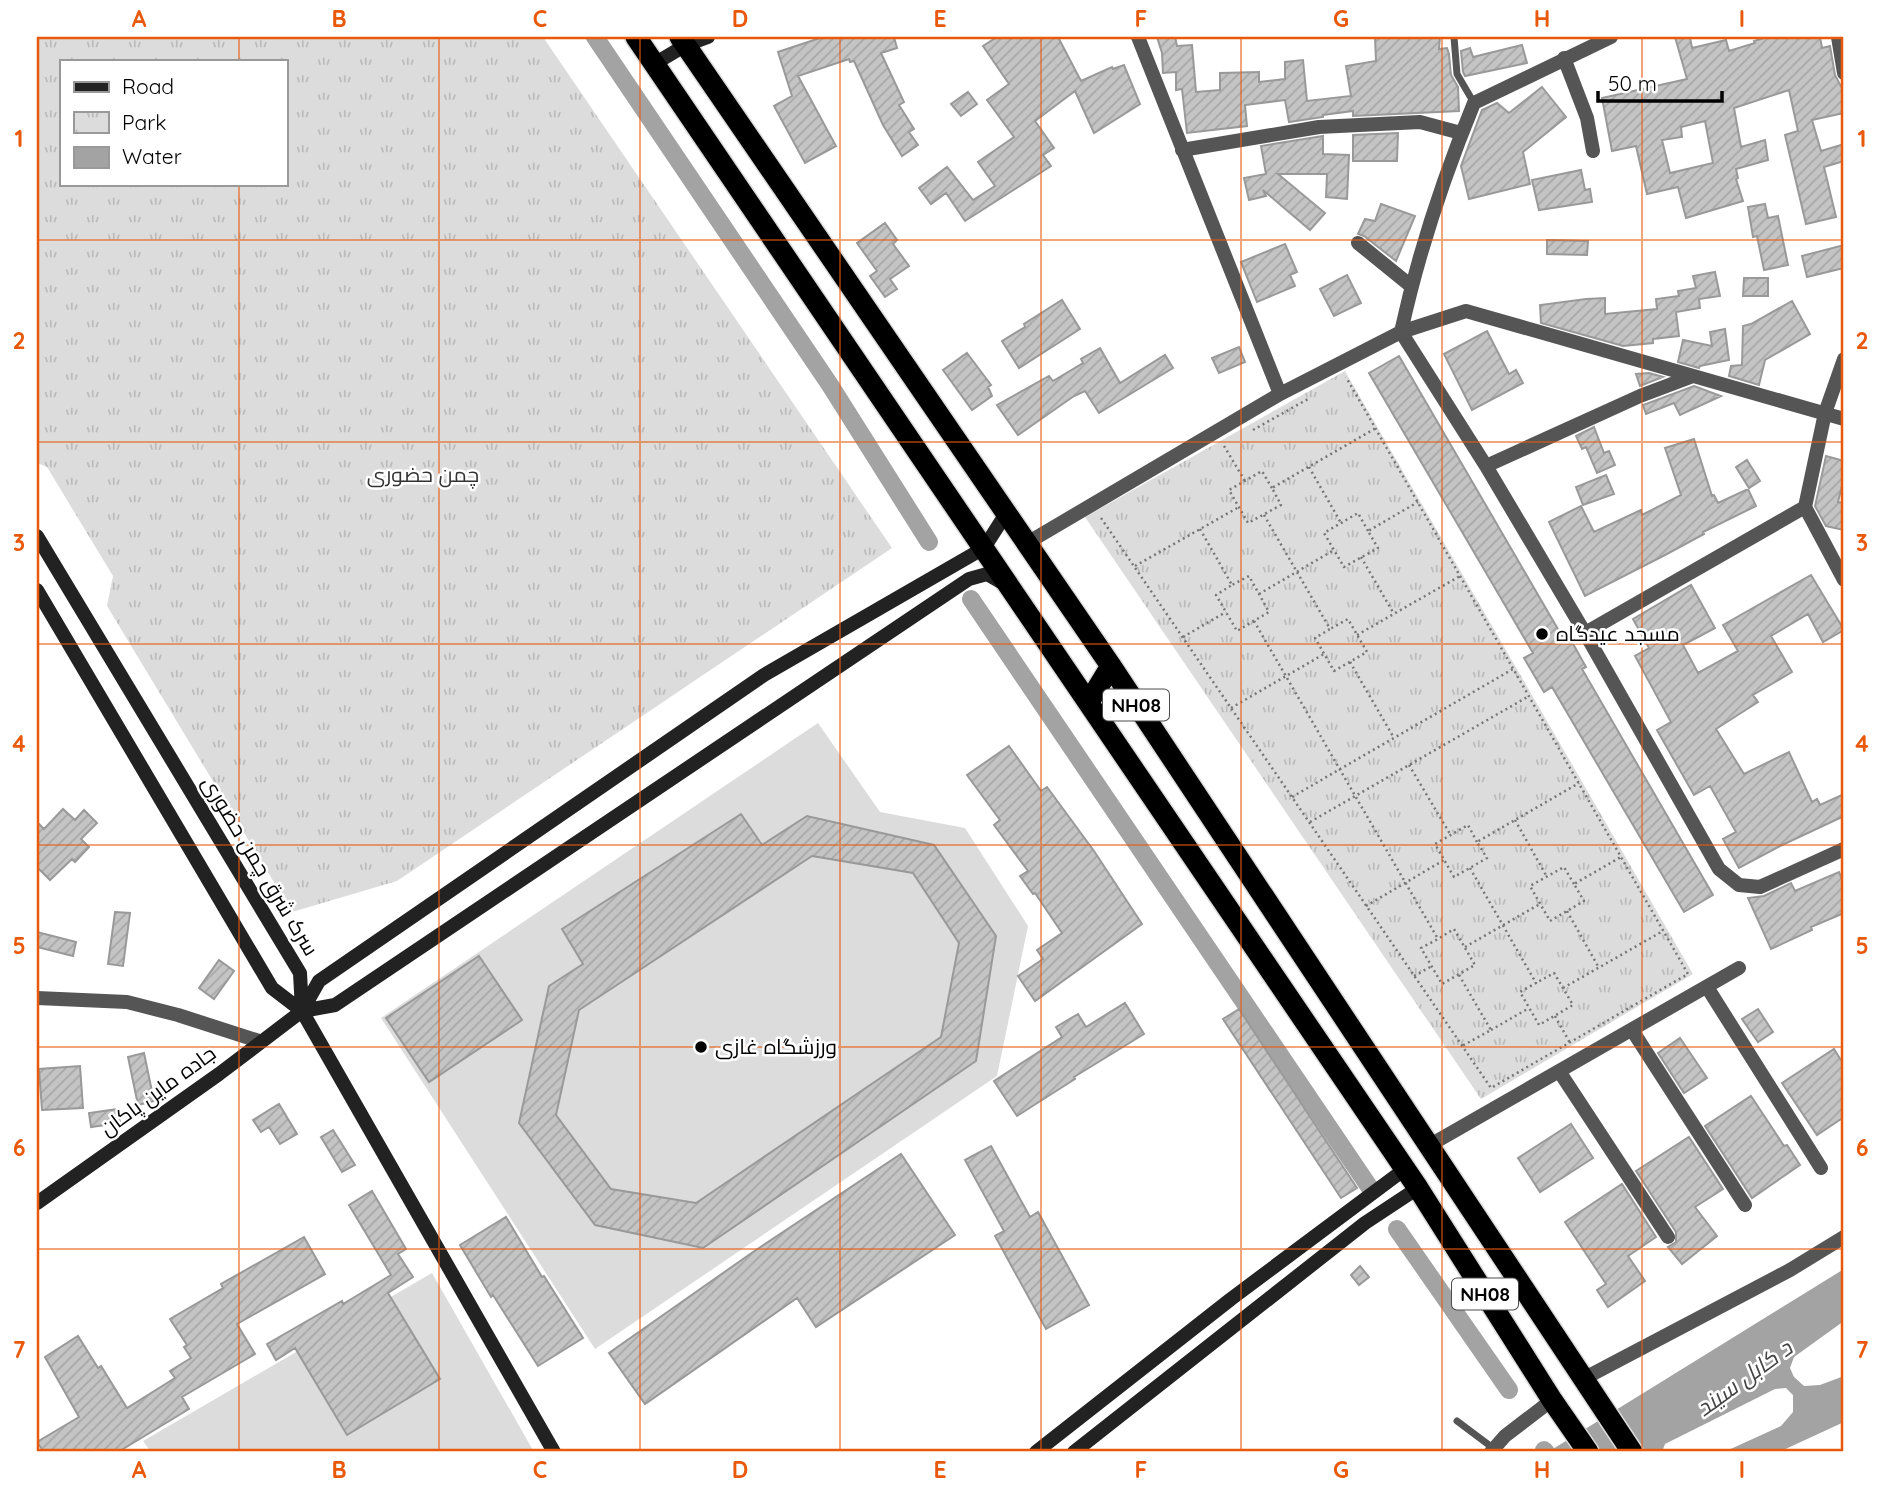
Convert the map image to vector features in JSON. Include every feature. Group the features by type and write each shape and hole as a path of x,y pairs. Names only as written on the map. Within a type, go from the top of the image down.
{"highway":[{"name":"NH08","path":"636,37 1418,1188 1552,1400 1588,1452"},
{"name":"NH08","path":"683,41 1111,666 1632,1452"},
{"path":"1089,702 1111,666"}],"main road":[{"path":"654,64 683,41 708,37"},
{"path":"302,1011 319,981 752,683 984,548 1007,512"},
{"name":"سرک شرق چمن حضوری","path":"37,536 300,973 302,1011"},
{"path":"302,1011 335,1005 969,579 986,574 1014,590"},
{"path":"37,590 272,988 302,1011 554,1452"},
{"name":"جاده ماین پاکان","path":"37,1203 219,1074 302,1011"},
{"path":"1036,1452 1231,1299 1405,1169"},
{"path":"1074,1452 1364,1223 1418,1188"}],"street":[{"path":"1138,37 1280,394"},
{"path":"1611,37 1474,103 1461,134 1411,286 1401,332 1486,466 1718,869 1739,885 1760,887 1844,849"},
{"path":"1838,37 1844,73"},
{"path":"1564,58 1587,118 1593,151"},
{"path":"1182,150 1319,127 1420,122 1461,134"},
{"path":"1358,243 1411,286"},
{"path":"1027,543 1280,394 1401,332 1466,311 1844,419"},
{"path":"1844,359 1825,413 1805,508 1844,580"},
{"path":"1486,466 1640,396 1693,376"},
{"path":"1585,634 1805,508"},
{"path":"1430,1145 1739,968"},
{"path":"1707,987 1821,1168"},
{"path":"37,998 127,1002 260,1041"},
{"path":"1632,1030 1745,1205"},
{"path":"1559,1071 1668,1237"},
{"path":"1583,1379 1790,1270 1844,1237"},
{"path":"1492,1450 1522,1422 1552,1400"}],"lane":[{"path":"1454,37 1457,74 1474,103"},
{"path":"1457,1421 1492,1450"}],"path":[{"path":"1100,516 1491,1088 1688,974 1346,377"},
{"path":"1272,488 1376,428"},
{"path":"1224,446 1245,481"},
{"path":"1309,467 1341,523"},
{"path":"1262,471 1281,505 1248,523 1229,490 1245,481 1262,471"},
{"path":"1368,531 1418,502"},
{"path":"1134,566 1239,507"},
{"path":"1358,513 1378,548 1344,567 1324,533 1341,523 1358,513"},
{"path":"1264,515 1330,629"},
{"path":"1200,529 1232,585"},
{"path":"1259,593 1334,550"},
{"path":"1361,557 1394,614"},
{"path":"1249,576 1259,593 1269,612 1237,631 1216,594 1249,576"},
{"path":"1357,635 1460,576"},
{"path":"1182,637 1226,612"},
{"path":"1348,619 1357,635 1367,652 1334,671 1315,638 1348,619"},
{"path":"1254,621 1438,939"},
{"path":"1231,708 1324,654"},
{"path":"1350,662 1394,738"},
{"path":"1292,797 1513,669"},
{"path":"1309,822 1529,695"},
{"path":"1409,765 1450,835"},
{"path":"1477,842 1579,783"},
{"path":"1514,820 1547,877"},
{"path":"1468,825 1487,858 1454,877 1435,844 1450,835 1468,825"},
{"path":"1574,884 1621,857"},
{"path":"1366,905 1444,860"},
{"path":"1564,867 1584,901 1550,921 1530,887 1547,877 1564,867"},
{"path":"1469,868 1536,983"},
{"path":"1465,947 1540,904"},
{"path":"1567,911 1600,968"},
{"path":"1454,929 1465,947 1475,965 1442,984 1422,948 1454,929"},
{"path":"1563,988 1664,931"},
{"path":"1414,976 1432,966"},
{"path":"1554,973 1563,988 1573,1005 1539,1025 1520,992 1554,973"},
{"path":"1459,975 1491,1030"},
{"path":"1462,1046 1530,1008"},
{"path":"1555,1016 1570,1043"}],"green space":[{"name":"چمن حضوری","path":"37,37 543,37 892,548 397,881 292,912 107,606 113,576 47,467 37,463"},
{"path":"1345,371 1693,974 1481,1099 1085,517"},
{"name":"ورزشگاه غازی","path":"818,723 880,812 965,828 1028,926 997,1076 595,1349 381,1018"},
{"path":"432,1273 534,1452 151,1452 143,1441"}],"water":[{"name":"د کابل سيند","path":"1844,1269 1844,1321 1794,1357 1790,1368 1794,1377 1804,1386 1820,1385 1844,1376 1844,1422 1779,1452 1724,1452 1781,1426 1793,1412 1793,1395 1786,1388 1775,1389 1665,1444 1662,1452 1548,1452"}],"building":[{"path":"823,37 894,37 897,48 881,53 904,102 899,105 914,129 909,132 918,145 902,156 883,125 854,61 850,62 849,59 798,76 836,146 805,163 774,106 792,96 778,52"},
{"path":"997,37 1058,37 1081,81 1112,67 1113,69 1124,65 1140,104 1094,133 1075,91 1035,121 1054,148 1043,155 1051,166 965,221 946,193 931,204 919,188 947,167 973,200 995,186 978,162 1014,137 987,100 1009,84 983,46"},
{"path":"1157,37 1175,37 1177,46 1192,45 1196,92 1220,90 1220,73 1259,72 1259,82 1285,79 1285,62 1303,60 1307,101 1351,96 1346,66 1376,61 1375,37 1440,37 1439,49 1447,48 1451,75 1458,87 1459,111 1353,116 1353,111 1289,122 1285,100 1245,105 1247,126 1187,133 1182,89 1176,90 1176,72 1163,73 1162,53"},
{"path":"1675,37 1690,37 1692,48 1726,40 1729,51 1767,37 1820,37 1822,48 1830,46 1835,75 1844,92 1844,113 1812,120 1821,151 1844,144 1844,161 1824,167 1836,217 1806,224 1785,135 1798,131 1789,90 1734,108 1741,147 1765,140 1768,160 1736,169 1736,179 1743,201 1686,218 1678,187 1647,194 1636,146 1612,151 1602,98 1687,79","holes":["1705,121 1713,163 1670,173 1662,140 1682,137 1681,127"]},
{"path":"1522,45 1527,63 1465,76 1463,72 1461,51 1470,48 1473,57"},
{"path":"1542,87 1566,117 1523,152 1530,184 1469,199 1461,166 1482,110 1497,103 1509,113"},
{"path":"968,92 977,104 961,116 951,104"},
{"path":"1398,133 1397,161 1353,161 1353,135"},
{"path":"1323,136 1323,154 1349,155 1347,199 1326,197 1327,174 1278,174 1325,213 1310,230 1263,190 1266,196 1249,200 1244,178 1266,174 1261,146"},
{"path":"1581,170 1585,190 1590,189 1592,202 1539,210 1532,180"},
{"path":"1381,204 1415,216 1396,261 1358,234 1365,219 1375,221"},
{"path":"1765,204 1768,218 1778,216 1788,265 1764,270 1757,236 1753,237 1748,207"},
{"path":"885,223 897,240 893,244 909,266 890,279 897,289 885,297 870,276 877,271 857,243"},
{"path":"1547,240 1588,241 1587,255 1547,254"},
{"path":"1285,244 1297,272 1290,275 1295,286 1257,302 1241,262"},
{"path":"1844,245 1844,268 1807,277 1802,256"},
{"path":"1715,272 1720,296 1699,299 1700,308 1676,312 1679,336 1653,339 1653,343 1623,346 1541,323 1540,305 1586,299 1605,298 1605,314 1657,309 1656,299 1679,296 1678,291 1696,288 1693,276"},
{"path":"1347,275 1361,303 1334,316 1320,289"},
{"path":"1744,278 1768,278 1768,296 1743,296"},
{"path":"1062,300 1080,329 1019,368 1002,341"},
{"path":"1792,301 1810,334 1765,360 1759,385 1729,376 1731,366 1742,365 1743,326"},
{"path":"1725,329 1729,360 1699,368 1678,362 1683,340 1712,346 1710,332"},
{"path":"1487,331 1509,374 1516,370 1523,383 1472,410 1444,354"},
{"path":"1239,347 1245,362 1219,373 1212,358"},
{"path":"1100,348 1120,383 1165,355 1173,368 1099,413 1085,391 1018,435 997,405 1049,376 1053,381 1083,363 1081,359"},
{"path":"967,353 991,385 988,387 992,396 972,410 943,370"},
{"name":"مسجد عیدگاه","path":"1399,356 1562,636 1567,633 1586,667 1582,669 1713,895 1684,912 1552,687 1544,692 1524,658 1533,653 1369,373"},
{"path":"1649,373 1663,377 1640,386 1636,374"},
{"path":"1694,386 1721,396 1680,415 1674,403 1646,414 1643,405"},
{"path":"1594,427 1604,453 1609,451 1615,465 1597,473 1586,447 1582,449 1576,436"},
{"path":"1694,439 1712,496 1714,495 1718,503 1748,489 1756,506 1585,596 1549,522 1581,506 1594,532 1641,510 1642,515 1681,495 1665,448"},
{"path":"1826,456 1844,461 1844,478 1838,502 1844,503 1844,530 1826,526 1815,506"},
{"path":"1747,460 1760,481 1749,488 1736,467"},
{"path":"1606,475 1614,494 1583,505 1576,487"},
{"path":"1811,575 1844,630 1823,642 1808,614 1771,636 1792,672 1753,695 1758,702 1716,729 1744,774 1789,752 1812,802 1817,799 1820,805 1844,794 1844,816 1739,868 1723,839 1736,832 1710,786 1694,795 1657,730 1671,722 1635,656 1649,648 1633,619 1691,585 1715,628 1683,645 1698,673 1738,651 1723,625"},
{"path":"1009,746 1041,791 1047,787 1094,851 1142,924 1035,1001 1018,976 1043,959 1037,950 1062,933 1020,876 1028,871 994,825 1000,820 967,775"},
{"path":"63,809 75,820 84,810 97,823 81,839 89,847 75,862 72,859 50,880 37,867 37,822 44,829"},
{"path":"741,814 762,845 807,816 934,845 996,936 976,1061 703,1248 595,1225 519,1123 549,986 583,964 562,929","holes":["812,856 913,873 959,943 941,1037 696,1203 611,1189 556,1115 579,1010"]},
{"path":"1839,872 1844,884 1844,913 1771,949 1748,898 1764,896 1791,883 1795,891"},
{"path":"115,912 130,913 123,966 108,964"},
{"path":"37,932 76,942 73,956 37,947"},
{"path":"479,956 522,1020 429,1082 386,1018"},
{"path":"219,960 234,971 214,999 199,988"},
{"path":"1125,1003 1144,1034 1017,1116 994,1081 1062,1037 1056,1027 1078,1014 1086,1027"},
{"path":"1239,1009 1357,1188 1341,1198 1223,1019"},
{"path":"1758,1009 1773,1032 1758,1042 1742,1019"},
{"path":"1680,1038 1707,1078 1684,1093 1658,1053"},
{"path":"1834,1049 1844,1065 1844,1117 1817,1135 1782,1083"},
{"path":"144,1053 154,1101 138,1105 128,1057"},
{"path":"80,1066 83,1108 42,1110 39,1069"},
{"path":"1751,1096 1800,1165 1752,1198 1705,1126"},
{"path":"279,1104 297,1134 280,1144 269,1127 261,1132 253,1120"},
{"path":"118,1109 120,1123 91,1127 89,1113"},
{"path":"1571,1124 1593,1158 1540,1192 1518,1158"},
{"path":"333,1130 355,1165 342,1172 321,1137"},
{"path":"1689,1137 1723,1189 1695,1207 1717,1236 1682,1264 1668,1247 1676,1242 1676,1232 1636,1171"},
{"path":"991,1146 1030,1217 1038,1212 1089,1305 1046,1329 995,1236 1004,1231 965,1160"},
{"path":"901,1154 955,1235 816,1327 797,1298 645,1404 609,1353 753,1252"},
{"path":"1622,1184 1656,1237 1628,1256 1645,1281 1608,1307 1597,1290 1606,1284 1565,1222"},
{"path":"372,1191 406,1249 398,1254 413,1277 388,1293 440,1379 347,1435 295,1348 276,1360 267,1344 391,1275 349,1205"},
{"path":"506,1217 583,1338 538,1366 493,1295 491,1297 460,1245"},
{"path":"304,1237 325,1274 237,1324 255,1354 182,1397 189,1409 118,1452 44,1452 37,1442 79,1417 45,1357 78,1336 98,1368 101,1366 127,1408 175,1378 170,1371 191,1358 184,1347 187,1345 170,1319 223,1288 221,1284"},
{"path":"1360,1266 1369,1277 1359,1285 1351,1275"}],"waterway":[{"path":"595,37 830,385 929,542"},
{"path":"971,599 1370,1188"},
{"path":"1397,1229 1509,1390"}],"place":[{"name":"مسجد عیدگاه","path":"1542,634"},
{"name":"ورزشگاه غازی","path":"701,1047"}]}
